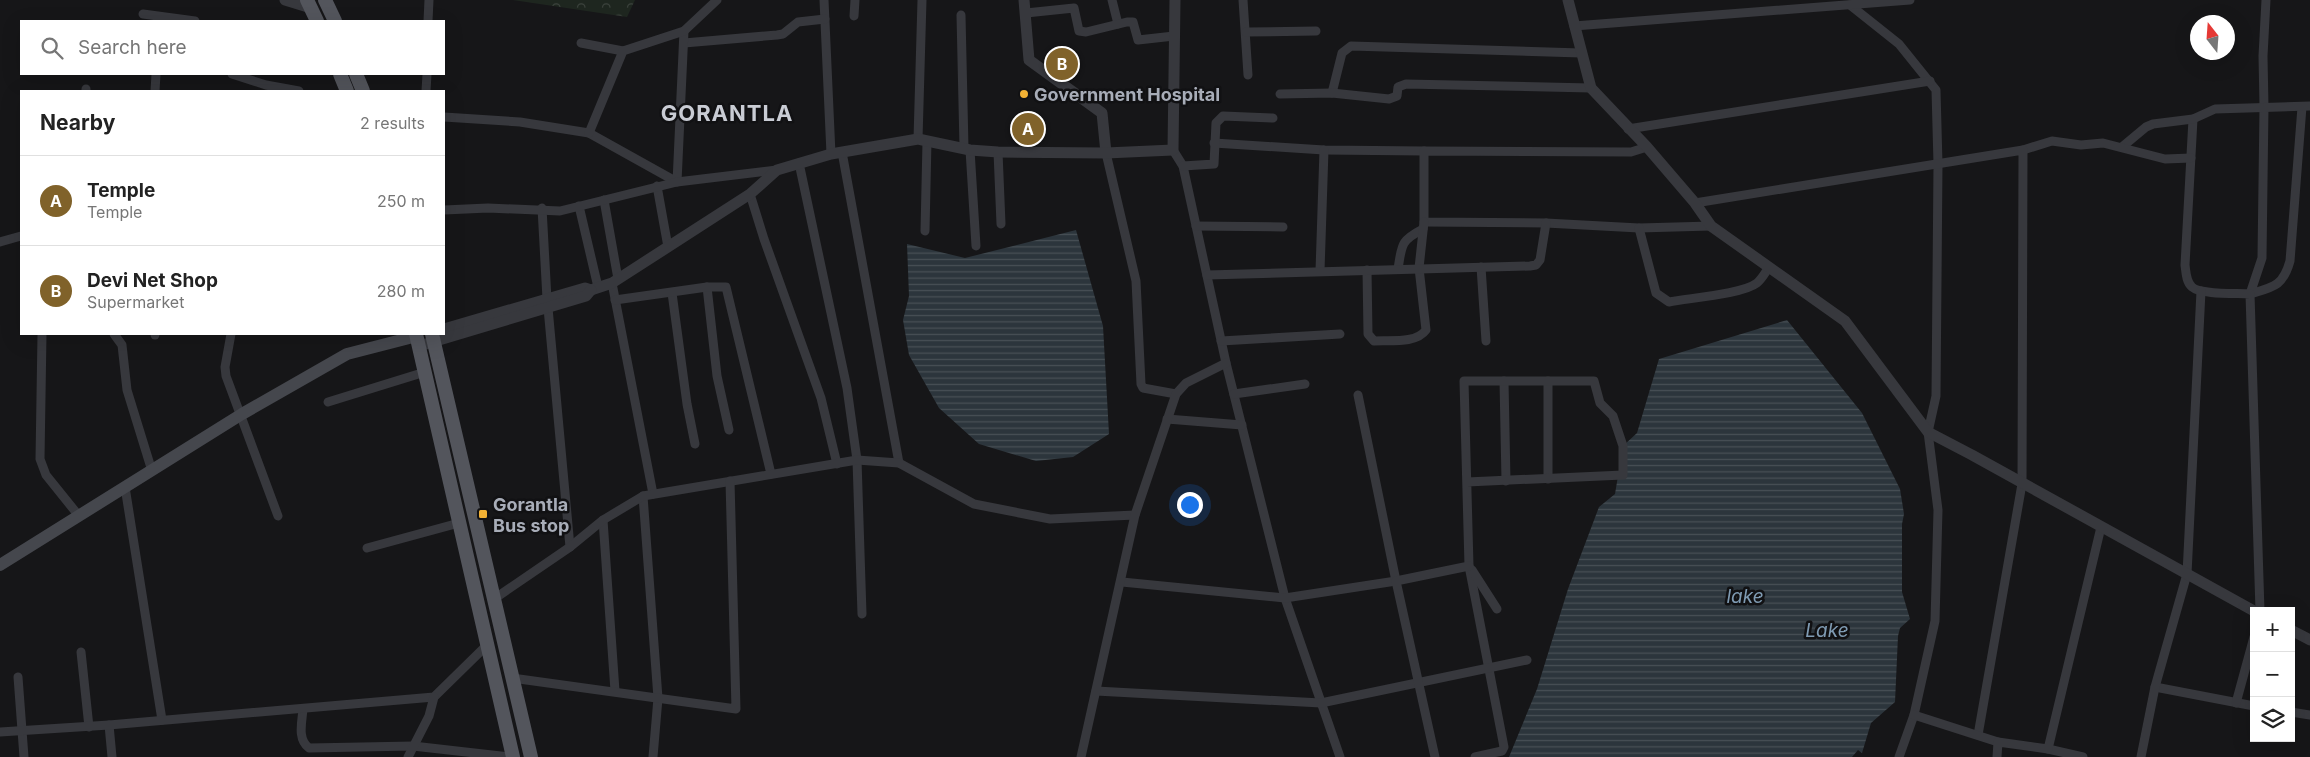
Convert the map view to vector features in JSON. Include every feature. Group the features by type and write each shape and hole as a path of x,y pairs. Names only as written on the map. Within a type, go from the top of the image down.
{"main road":[{"path":"325,0 335,20"},
{"path":"309,4 317,20"},
{"path":"340,75 347,90"},
{"path":"356,75 363,90"},
{"path":"424,338 425,372 511,757"},
{"path":"0,565 242,414 346,354 424,338"},
{"path":"424,338 494,599 533,757"}],"street":[{"path":"285,0 309,4"},
{"path":"428,20 429,0"},
{"path":"581,43 623,51 684,31 717,0"},
{"path":"824,0 837,153 899,463"},
{"path":"854,16 855,0"},
{"path":"922,0 922,140 925,232"},
{"path":"1024,0 1029,60 1102,113 1106,153 1136,281 1141,384 1143,388 1148,390 1176,394"},
{"path":"1112,0 1118,24"},
{"path":"1174,0 1173,150 1183,166 1226,363 1285,598 1340,757"},
{"path":"1244,0 1248,75"},
{"path":"1568,0 1591,88 1647,147 1695,203 1711,226 1844,321 1928,432 2250,609"},
{"path":"1574,26 1910,0"},
{"path":"2260,607 2250,294 2262,258 2263,56 2266,0"},
{"path":"1850,4 1894,40 1936,90 1938,164 1936,396 1928,432 1938,510 1936,622 1914,715 1899,757"},
{"path":"1026,13 1074,8 1079,31 1086,32 1133,22 1138,40 1174,36"},
{"path":"143,14 188,20"},
{"path":"961,15 967,149 976,246"},
{"path":"684,43 783,34 798,22 825,19"},
{"path":"677,182 684,31"},
{"path":"1246,32 1316,31"},
{"path":"1332,94 1342,53 1351,46 1581,53"},
{"path":"589,133 623,51"},
{"path":"154,90 156,75"},
{"path":"234,75 265,88 288,90"},
{"path":"426,90 427,75"},
{"path":"1628,129 1930,81"},
{"path":"1280,94 1332,94 1394,99 1397,96 1398,87 1406,84 1591,88"},
{"path":"2122,147 2146,127 2153,124 2193,119 2215,109 2306,106 2290,261 2287,271 2276,286 2250,294 2202,291 2192,287 2188,281 2185,265 2193,119"},
{"path":"1183,166 1214,164 1216,123 1223,116 1273,118"},
{"path":"445,117 520,122 589,133 677,182"},
{"path":"445,210 542,208 560,211 677,182 777,170 837,153 922,140 967,149 998,152 1106,153 1173,150"},
{"path":"1695,203 2023,150 2052,142 2081,145 2109,143 2165,159 2191,158"},
{"path":"1214,143 1324,150 1424,151 1631,152 1647,147"},
{"path":"1320,271 1324,150"},
{"path":"1978,735 2022,484 2023,150"},
{"path":"1367,270 1368,334 1374,341 1414,339 1422,335 1426,330 1419,268 1423,226 1424,151"},
{"path":"998,152 1001,224"},
{"path":"799,163 845,376 857,460 862,614"},
{"path":"445,332 548,303 585,288 595,288 615,280 750,194 777,170"},
{"path":"657,186 668,247"},
{"path":"750,194 764,240 821,398 837,464"},
{"path":"604,200 615,280 615,300 653,494"},
{"path":"579,206 595,288"},
{"path":"542,208 548,303 570,546"},
{"path":"1398,269 1402,243 1407,237 1423,226 1546,223 1639,228 1711,226"},
{"path":"1207,275 1536,265 1540,260 1546,223"},
{"path":"1196,226 1283,227"},
{"path":"1639,228 1656,293 1669,302 1753,286 1762,278 1769,267"},
{"path":"0,242 20,236"},
{"path":"1481,267 1486,341"},
{"path":"615,300 707,287 723,286 727,290 771,474"},
{"path":"707,287 717,376 729,430"},
{"path":"2141,757 2155,687 2187,574 2202,291"},
{"path":"672,293 687,404 695,444"},
{"path":"445,329 548,303"},
{"path":"1221,341 1340,334"},
{"path":"42,335 40,459 46,475 79,516"},
{"path":"115,335 122,345 127,390 152,471"},
{"path":"231,335 225,367 226,376 242,414 278,516"},
{"path":"1081,757 1122,582 1135,515 1176,394 1186,383 1226,363"},
{"path":"328,402 425,372"},
{"path":"1467,482 1623,476 1623,446 1614,416 1600,403 1594,381 1464,381 1469,566 1504,747 1498,754 1475,757"},
{"path":"1504,381 1506,480"},
{"path":"1548,381 1548,479"},
{"path":"1234,394 1305,384"},
{"path":"1358,395 1396,581 1435,757"},
{"path":"1167,419 1242,425"},
{"path":"494,599 570,546 603,520 643,496 857,460 899,463 974,504 1050,519 1135,515"},
{"path":"512,678 736,709 730,481"},
{"path":"125,488 162,720"},
{"path":"643,496 658,698 653,757"},
{"path":"603,520 615,691"},
{"path":"367,548 459,523"},
{"path":"2048,749 2101,527"},
{"path":"1122,582 1285,598 1396,581 1469,566"},
{"path":"1469,566 1497,609"},
{"path":"2295,632 2310,640"},
{"path":"408,757 429,716 434,697 486,646"},
{"path":"81,652 89,726"},
{"path":"2236,703 2250,652"},
{"path":"1096,691 1321,703 1489,670 1527,660"},
{"path":"18,677 24,757"},
{"path":"2155,687 2250,705"},
{"path":"0,732 109,725 434,697"},
{"path":"303,709 302,738 303,744 309,748 413,746 511,757"},
{"path":"2295,713 2310,715"},
{"path":"1914,715 1998,742 2048,749 2083,757"},
{"path":"109,725 112,757"},
{"path":"1998,742 1999,756"}],"green space":[{"path":"513,0 635,0 627,17"}],"water":[{"path":"1076,230 1103,326 1109,434 1073,457 1036,461 979,444 939,408 909,355 903,320 909,296 907,244 965,258"},
{"name":"lake","path":"1787,320 1862,413 1900,489 1904,514 1902,524 1902,592 1910,619 1900,628 1898,636 1895,702 1871,723 1862,753 1858,750 1852,757 1509,757 1537,689 1568,589 1599,507 1615,494 1623,446 1637,433 1659,359"}],"place":[{"name":"Devi Net Shop","path":"1062,64"},
{"name":"Government Hospital","path":"1024,94"},
{"name":"Temple","path":"1028,129"},
{"name":"Gorantla Bus stop","path":"483,514"}],"district":[{"name":"GORANTLA","path":"727,113"}],"water label":[{"name":"Lake","path":"1827,630"}]}
